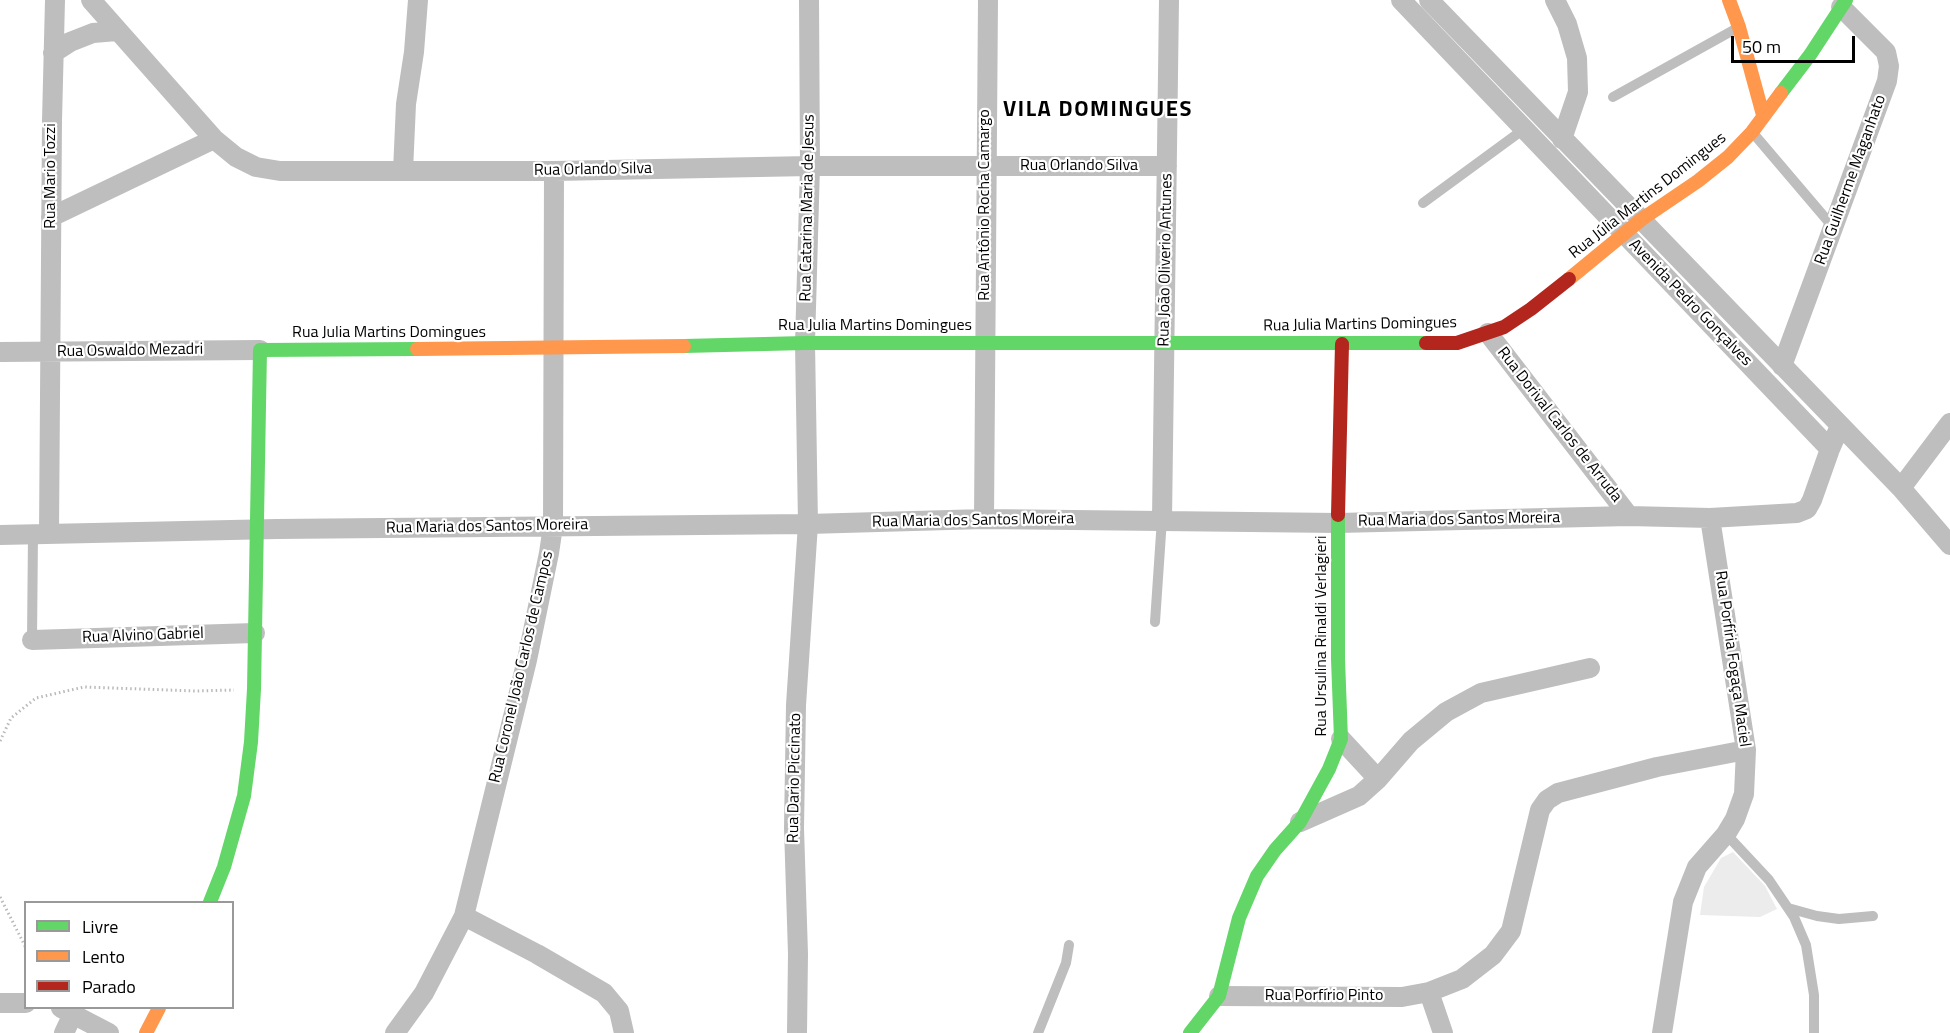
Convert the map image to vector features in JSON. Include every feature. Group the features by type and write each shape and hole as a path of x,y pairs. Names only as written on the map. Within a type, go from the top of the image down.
{"main road":[{"path":"1729,0 1739,27 1763,116"},
{"name":"Rua Júlia Martins Domingues","path":"1488,333 1504,327 1531,309 1642,219 1698,181 1728,157 1752,132 1810,55 1843,4"},
{"name":"Rua Julia Martins Domingues","path":"260,350 553,349 805,343 1457,343 1488,333"},
{"name":"Rua Ursulina Rinaldi Verlagieri","path":"1190,1033 1219,996 1239,918 1257,876 1275,850 1300,822 1329,769 1341,739 1338,522 1342,344"},
{"path":"211,901 224,867 244,796 251,742 260,350"},
{"path":"146,1033 158,1009"}],"street":[{"name":"Rua Mario Tozzi","path":"41,534 50,352 55,0"},
{"name":"Rua Orlando Silva","path":"91,0 213,139 236,157 256,167 280,171 554,171 810,166 1167,166"},
{"path":"403,171 406,104 414,52 418,0"},
{"name":"Rua Catarina Maria de Jesus","path":"808,524 805,343 810,166 809,0"},
{"name":"Rua Antônio Rocha Camargo","path":"984,519 988,0"},
{"name":"Rua João Oliverio Antunes","path":"1162,519 1169,0"},
{"name":"Avenida Pedro Gonçalves","path":"1401,0 1830,449"},
{"name":"Avenida Pedro Gonçalves","path":"1429,0 1901,488 1950,545"},
{"path":"1556,0 1567,24 1577,58 1578,92 1562,139"},
{"name":"Rua Guilherme Maganhato","path":"1782,366 1887,81 1889,66 1886,52 1843,4"},
{"path":"53,53 70,42 93,33 117,31"},
{"path":"51,217 213,139"},
{"name":"Rua Coronel João Carlos de Campos","path":"395,1033 424,993 464,916 527,660 549,553 553,526 554,171"},
{"name":"Rua Dorival Carlos de Arruda","path":"1488,333 1629,516"},
{"name":"Rua Oswaldo Mezadri","path":"0,352 260,350"},
{"path":"1901,488 1950,423"},
{"name":"Rua Maria dos Santos Moreira","path":"0,535 808,524 984,519 1338,522 1629,516 1710,518 1797,513 1807,509 1812,500 1840,426"},
{"name":"Rua Porfíria Fogaça Maciel","path":"1662,1033 1683,902 1697,867 1736,819 1744,794 1746,750 1710,518"},
{"name":"Rua Dario Piccinato","path":"797,1033 798,954 794,828 796,716 808,524"},
{"name":"Rua Alvino Gabriel","path":"32,640 255,633"},
{"path":"1300,822 1359,796 1378,779 1411,741 1446,712 1481,693 1590,668"},
{"path":"1341,739 1378,779"},
{"name":"Rua Porfírio Pinto","path":"1219,996 1402,997 1429,992 1462,979 1494,955 1511,932 1540,810 1547,801 1558,793 1657,766 1746,750"},
{"path":"464,916 537,954 604,993 619,1011 624,1033"},
{"path":"1429,992 1443,1033"},
{"path":"0,1003 24,1003"},
{"path":"64,1033 67,1011 109,1033"}],"lane":[{"path":"1613,97 1739,27"},
{"path":"1423,203 1524,129"},
{"path":"1752,132 1833,227"},
{"path":"1155,622 1162,519"},
{"path":"32,640 41,534"},
{"path":"1726,834 1769,880 1794,917 1806,945 1814,995 1814,1033"},
{"path":"1788,908 1839,919 1873,916"},
{"path":"1038,1033 1066,963 1069,945"}],"path":[{"path":"0,741 11,718 36,698 84,687 196,691 254,689"},
{"path":"0,897 24,944"}],"shaded area":[{"path":"1733,852 1765,886 1777,909 1760,917 1700,915 1704,887 1721,858"}],"traffic: fast":[{"path":"1781,93 1810,55 1846,0"},
{"path":"684,346 805,343 1426,343"},
{"path":"210,901 224,867 244,796 251,742 260,350 417,349"},
{"path":"1190,1033 1219,996 1239,918 1257,876 1275,850 1300,822 1329,769 1341,739 1338,659 1338,515"}],"traffic: slow":[{"path":"1729,0 1739,27 1763,115"},
{"path":"1569,279 1642,219 1698,181 1728,157 1752,132 1781,93"},
{"path":"417,349 684,346"},
{"path":"146,1033 158,1009"}],"traffic: jam":[{"path":"1426,343 1457,343 1504,327 1569,279"},
{"path":"1338,515 1342,344"}],"district":[{"name":"VILA DOMINGUES","path":"1098,111"}]}
